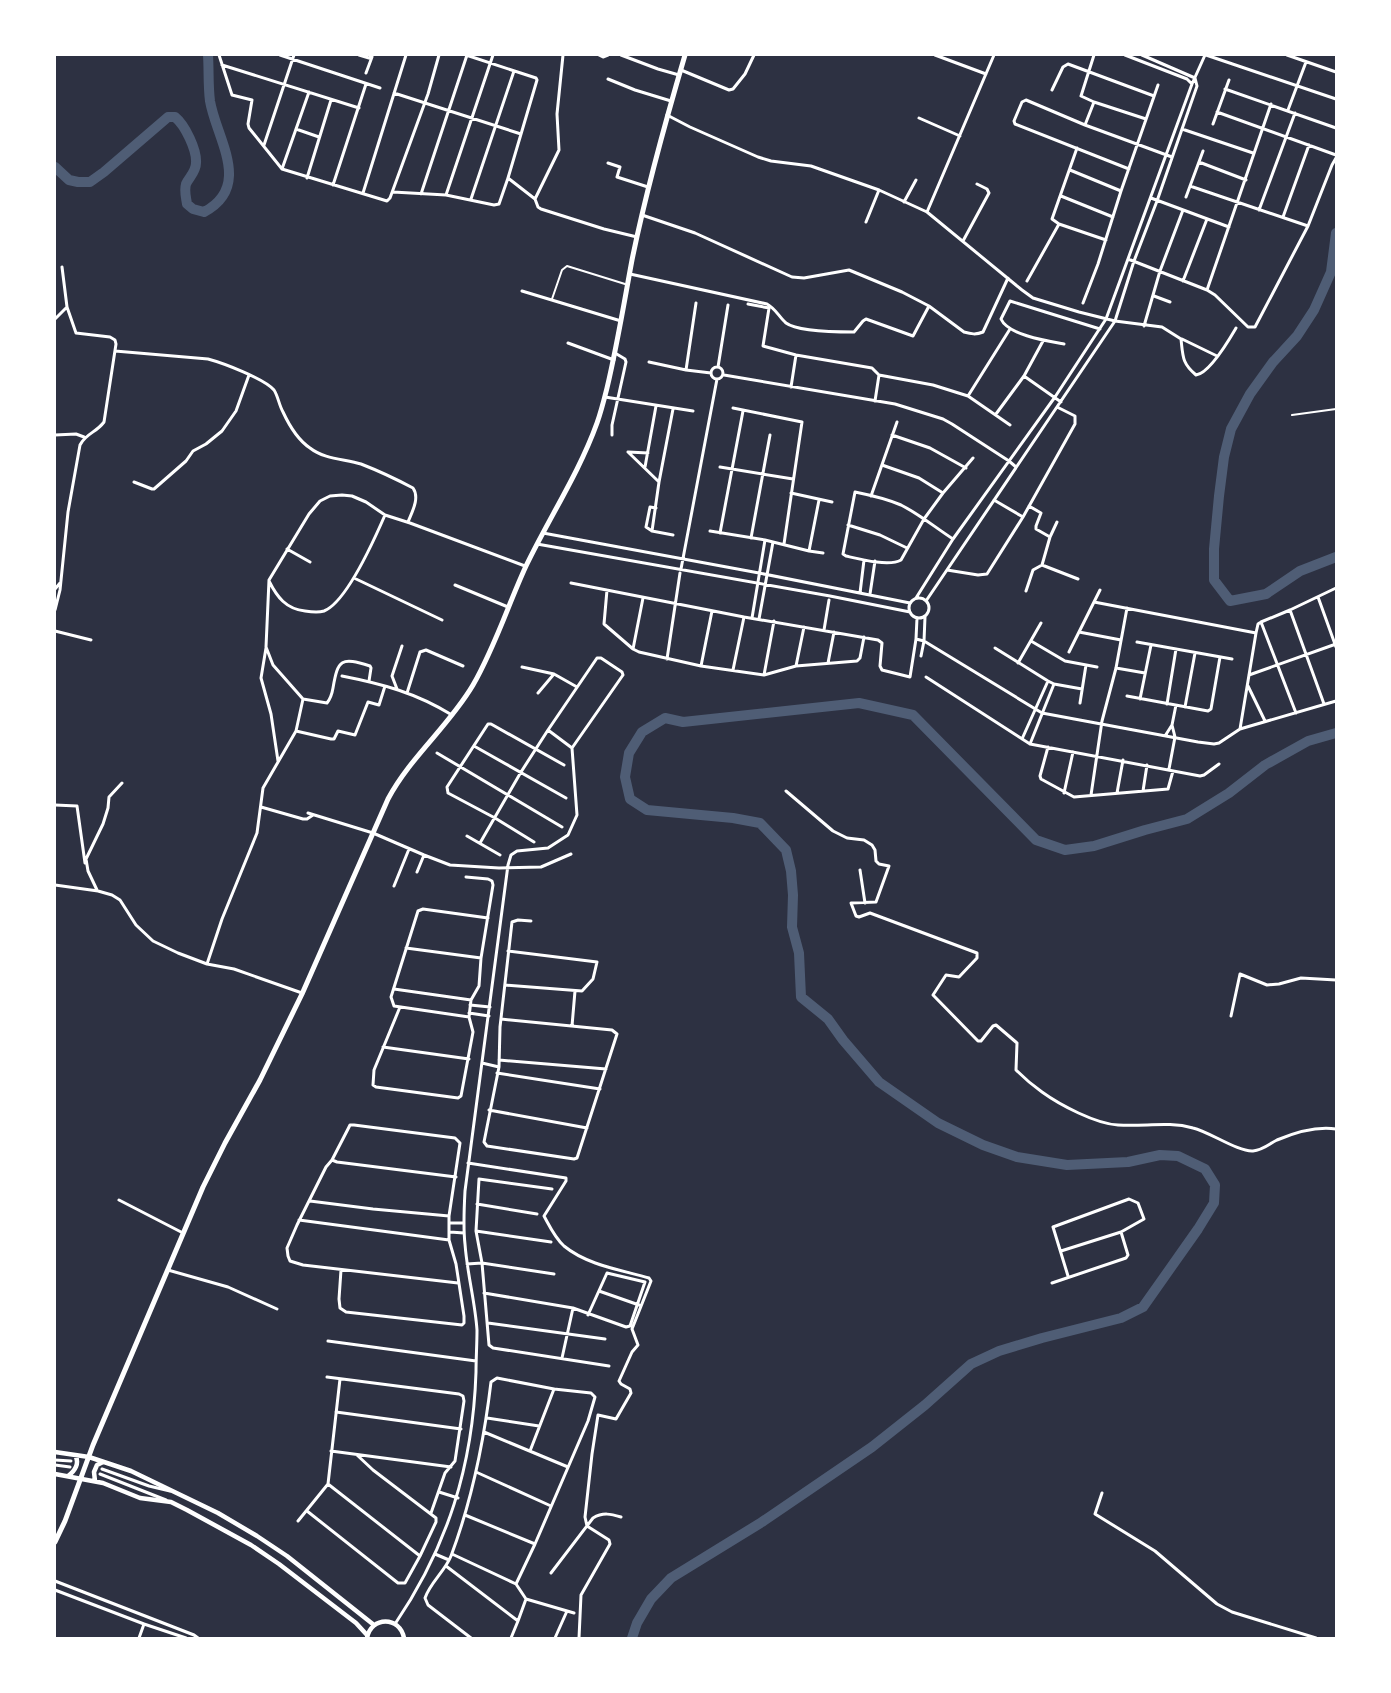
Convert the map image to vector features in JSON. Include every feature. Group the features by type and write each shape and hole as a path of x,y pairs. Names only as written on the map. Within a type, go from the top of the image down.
{"main road":[{"path":"55,1542 65,1522 89,1457 183,1233 225,1143 260,1080 302,994 397,782 452,715 478,675 526,566 576,471 594,432 616,353 641,215 667,114 685,55"}],"street":[{"path":"219,55 232,95 252,100 248,125 282,169 387,201 390,198 424,103 439,55"},
{"path":"280,55 293,57 380,88"},
{"path":"359,55 369,58 372,56"},
{"path":"363,193 406,55"},
{"path":"392,192 422,194 446,195 498,205 522,134 536,78 467,55 422,194"},
{"path":"446,195 493,55"},
{"path":"535,199 559,150 557,114 563,55"},
{"path":"599,55 605,57 608,55"},
{"path":"622,55 658,69 679,72 729,90 733,89 746,74 754,55"},
{"path":"935,55 986,74"},
{"path":"927,212 994,55"},
{"path":"1094,55 1081,94 1094,102 1146,119"},
{"path":"1126,55 1187,80 1192,84"},
{"path":"1142,55 1195,78"},
{"path":"910,603 916,598 953,539 1055,397 1106,319 1192,84 1206,55 1336,99"},
{"path":"1287,55 1336,72"},
{"path":"366,73 372,56"},
{"path":"264,146 293,57"},
{"path":"1288,110 1306,62"},
{"path":"1052,90 1065,64 1089,71 1154,96"},
{"path":"222,65 359,108"},
{"path":"471,199 514,71"},
{"path":"926,601 1115,321 1134,261 1197,86 1195,78"},
{"path":"608,79 634,90 671,101"},
{"path":"1213,124 1228,80"},
{"path":"333,185 366,84"},
{"path":"1083,303 1158,85"},
{"path":"1226,89 1336,128"},
{"path":"282,169 309,92"},
{"path":"394,93 522,134"},
{"path":"307,178 331,99"},
{"path":"1128,169 1017,125 1014,121 1022,102 1024,100 1172,157"},
{"path":"1085,125 1094,102"},
{"path":"1207,290 1271,104"},
{"path":"1128,259 1207,290 1215,295 1248,327 1255,327 1308,226 1336,157 1309,145 1218,112"},
{"path":"1259,210 1296,113"},
{"path":"667,114 690,127 765,160 811,166 879,190 927,212 1033,298 1106,319 1144,326 1162,327 1181,339 1217,356"},
{"path":"919,118 960,136"},
{"path":"296,129 320,137"},
{"path":"1182,129 1253,153"},
{"path":"1283,217 1309,145"},
{"path":"1077,148 1052,219 1060,224 1106,240"},
{"path":"1186,197 1202,152"},
{"path":"1199,162 1246,180"},
{"path":"608,163 620,167 618,177 648,187"},
{"path":"1070,170 1120,191"},
{"path":"508,178 535,199 538,206 542,209 604,229 637,236"},
{"path":"904,202 916,180"},
{"path":"962,241 989,194 987,189 977,184"},
{"path":"1190,186 1308,226"},
{"path":"866,222 879,190"},
{"path":"1061,196 1113,217"},
{"path":"1151,198 1229,227"},
{"path":"1144,326 1160,271 1183,210"},
{"path":"641,215 695,233 792,277 804,278 849,270 902,292 929,306 964,332 970,334 983,332 1008,278"},
{"path":"1183,281 1207,219"},
{"path":"1026,281 1060,224"},
{"path":"55,610 61,583 68,512 80,445 84,437 98,430 104,422 116,344 112,338 76,333 67,307 62,267"},
{"path":"629,274 767,304 773,307 787,324 816,331 854,332 866,319 913,336 929,306"},
{"path":"522,291 622,322"},
{"path":"1154,296 1170,302"},
{"path":"1064,344 1043,340 1010,329 1001,319 1010,301 1100,328"},
{"path":"686,370 696,302"},
{"path":"748,304 769,308 763,346 796,355 872,368 879,375 933,385 968,396 1010,425"},
{"path":"718,367 728,305"},
{"path":"55,319 67,307"},
{"path":"1181,339 1183,360 1196,375 1202,374 1236,328"},
{"path":"968,396 1010,329"},
{"path":"996,414 1024,376 1043,340"},
{"path":"568,344 614,360"},
{"path":"115,351 208,359 249,376 273,389 283,412 301,442 312,450 360,464 386,474 413,488 416,491 416,498 408,522"},
{"path":"612,435 612,425 626,362 616,353"},
{"path":"791,387 796,355"},
{"path":"649,362 711,373"},
{"path":"711,373 713,368 718,367"},
{"path":"718,367 723,370 724,375"},
{"path":"711,373 712,377 716,380"},
{"path":"724,375 902,406 943,419 1009,460 1016,467"},
{"path":"716,380 724,375"},
{"path":"875,401 879,375"},
{"path":"134,482 154,489 186,461 193,451 206,444 222,431 236,411 249,376"},
{"path":"1024,376 1061,402"},
{"path":"666,659 716,380"},
{"path":"604,396 693,411"},
{"path":"645,467 656,406"},
{"path":"948,570 978,575 987,574 1023,517 1075,424 1075,416 1058,407"},
{"path":"733,408 802,422 792,479 784,544"},
{"path":"672,535 652,531 646,527 650,507 656,508 673,409"},
{"path":"720,533 743,411"},
{"path":"871,496 898,422"},
{"path":"55,435 76,434 84,437"},
{"path":"751,538 770,435"},
{"path":"892,435 930,448 966,468"},
{"path":"648,453 628,452 659,482"},
{"path":"953,539 924,520 899,504 855,492 843,554 875,562 898,562 924,520 942,493 973,458"},
{"path":"882,465 919,478 942,493"},
{"path":"720,467 792,479"},
{"path":"791,493 832,502"},
{"path":"278,762 271,714 260,678 266,647 269,580 309,514 320,501 330,496 342,494 352,496 366,502 385,515 526,566"},
{"path":"809,551 819,500"},
{"path":"994,500 1023,517"},
{"path":"1029,506 1041,513 1036,530 1050,537"},
{"path":"269,580 276,595 282,602 297,610 316,613 325,611 354,578 374,541 385,515"},
{"path":"1026,591 1033,570 1042,565 1050,537 1057,522"},
{"path":"848,524 880,535 907,548"},
{"path":"710,531 765,540 823,553"},
{"path":"542,533 683,558 910,603"},
{"path":"752,618 765,540"},
{"path":"759,619 773,542"},
{"path":"537,544 681,571 757,582 910,612 917,618 924,617 929,612 929,606 926,601 916,598"},
{"path":"287,549 310,562"},
{"path":"860,593 864,560"},
{"path":"870,594 875,562"},
{"path":"1042,565 1078,580"},
{"path":"354,578 442,620"},
{"path":"55,589 61,583"},
{"path":"571,583 744,617 881,641 880,666 882,670 910,677 917,618"},
{"path":"455,585 509,607"},
{"path":"1240,729 1258,624 1336,588"},
{"path":"607,590 604,624 633,649 666,659 701,666 764,675 796,666 858,661 864,637"},
{"path":"1069,652 1100,590"},
{"path":"1249,675 1336,646 1318,597"},
{"path":"633,649 643,598"},
{"path":"824,630 829,600"},
{"path":"1094,602 1256,633"},
{"path":"910,603 910,612"},
{"path":"1091,795 1096,756 1116,668 1126,608"},
{"path":"1290,610 1324,704"},
{"path":"701,666 712,611"},
{"path":"733,670 744,617"},
{"path":"921,656 924,641 924,617"},
{"path":"764,675 774,621"},
{"path":"1261,622 1296,713"},
{"path":"1018,663 1041,623"},
{"path":"796,666 804,627"},
{"path":"55,631 91,640"},
{"path":"828,663 834,632"},
{"path":"1079,632 1121,640"},
{"path":"916,638 924,641 1042,713 1214,744 1219,743 1240,729 1336,701"},
{"path":"1032,641 1064,660 1097,667"},
{"path":"1137,642 1232,659"},
{"path":"1140,698 1151,645"},
{"path":"397,690 392,676 402,646"},
{"path":"266,647 273,665 302,699 327,703 330,701 336,672 342,662 347,660 370,666 372,668 369,681"},
{"path":"995,648 1054,684 1082,689"},
{"path":"1167,704 1176,649"},
{"path":"407,693 420,652 423,650 463,666"},
{"path":"1185,707 1195,652"},
{"path":"1127,696 1206,711 1211,708 1220,657"},
{"path":"395,1624 435,1554 458,1498 471,1436 477,1332 463,1223 468,1163 508,865 511,854 517,851 548,848 568,835 577,815 572,748 623,675 622,672 597,658 521,772 480,843"},
{"path":"1080,703 1086,665"},
{"path":"522,667 554,674 577,687"},
{"path":"1116,668 1145,673"},
{"path":"538,694 554,674"},
{"path":"342,676 369,681 422,698 452,715"},
{"path":"926,678 1030,744 1202,776 1219,764"},
{"path":"1022,739 1048,681"},
{"path":"1030,744 1054,684"},
{"path":"296,731 330,739 334,739 338,732 355,735 368,702 379,704 385,686"},
{"path":"1248,686 1266,722"},
{"path":"207,964 222,919 257,833 263,788 296,731 302,699"},
{"path":"1165,736 1172,725 1176,705"},
{"path":"534,842 448,794 447,786 485,727 491,724 564,765"},
{"path":"1048,748 1040,777 1064,793 1074,797 1168,789 1175,737 1172,725"},
{"path":"548,730 572,748"},
{"path":"474,746 566,798"},
{"path":"1064,793 1073,752"},
{"path":"436,753 562,826"},
{"path":"1117,793 1123,760"},
{"path":"1143,791 1147,765"},
{"path":"88,871 86,858 103,824 109,797 122,783"},
{"path":"786,791 833,831 847,838 868,841 874,847 876,860 879,864 889,866 877,902 851,903 857,917 870,913 977,953 977,958 959,977 946,975 933,995 978,1041 981,1041 993,1026 998,1025 1017,1043 1016,1070 1043,1093 1076,1111 1113,1124 1165,1123 1192,1127 1247,1151 1262,1149 1279,1140 1310,1129 1336,1129"},
{"path":"55,805 77,806 84,857 88,871 98,890"},
{"path":"261,807 303,819 313,815"},
{"path":"308,813 373,833 450,865 499,868 540,867 572,854"},
{"path":"466,836 500,855"},
{"path":"394,886 409,849"},
{"path":"417,872 424,855"},
{"path":"860,870 865,903"},
{"path":"400,1007 374,1070 372,1082 376,1087 458,1098 463,1093 469,1059 473,1032 469,1015 471,1002 479,986 481,958 493,886 492,882 488,880 466,877"},
{"path":"55,885 98,890 112,895 120,900 136,925 153,941 207,964 234,969 302,994"},
{"path":"488,918 423,909 418,911 391,997 394,1006 489,1016"},
{"path":"501,1019 614,1032 617,1038 579,1156 574,1159 487,1146 484,1142 499,1066 501,1019 512,922 518,920 531,921"},
{"path":"406,948 481,958"},
{"path":"505,985 575,991 586,988 593,979 597,962 508,951"},
{"path":"1231,1016 1240,974 1267,986 1301,978 1336,980"},
{"path":"394,989 490,1007"},
{"path":"572,1026 575,991"},
{"path":"383,1047 469,1059"},
{"path":"499,1060 606,1069"},
{"path":"482,1063 499,1066"},
{"path":"497,1073 600,1089"},
{"path":"489,1110 587,1128"},
{"path":"341,1270 340,1308 346,1312 462,1325 464,1323 456,1264 449,1240 449,1216 460,1143 455,1138 350,1125 332,1160 326,1167 287,1248 290,1261 303,1265 341,1270 458,1283"},
{"path":"332,1160 456,1177"},
{"path":"468,1163 566,1178 566,1181 544,1216 559,1240 574,1252 594,1261 649,1278 651,1281 632,1328 638,1345 632,1352 619,1381 620,1384 630,1389 630,1392 616,1420 598,1415 584,1518 587,1526 610,1540 610,1544 581,1595 579,1638"},
{"path":"552,1189 479,1179 476,1231 482,1263 488,1343 490,1347 609,1366"},
{"path":"1061,1252 1121,1232 1144,1219 1138,1203 1129,1199 1054,1226 1053,1229 1068,1276"},
{"path":"119,1200 183,1233"},
{"path":"310,1200 392,1212 449,1216"},
{"path":"477,1204 537,1214"},
{"path":"300,1220 449,1240"},
{"path":"449,1223 463,1223"},
{"path":"476,1231 551,1242"},
{"path":"449,1232 464,1233"},
{"path":"1052,1283 1068,1276 1126,1258 1128,1255 1121,1232"},
{"path":"467,1264 482,1263 554,1274"},
{"path":"168,1270 228,1287 277,1309"},
{"path":"484,1294 573,1308 588,1315 626,1328 630,1326 645,1282 607,1272 588,1315"},
{"path":"599,1291 638,1305"},
{"path":"562,1358 573,1308"},
{"path":"488,1323 605,1339"},
{"path":"328,1341 476,1361"},
{"path":"327,1377 459,1394 462,1396 464,1401 461,1429 455,1461 445,1473 431,1513"},
{"path":"471,1638 426,1602 426,1595 450,1560 465,1515 487,1418 491,1382 497,1378 554,1389 591,1393 595,1397 588,1421 516,1584"},
{"path":"298,1521 328,1484 340,1379"},
{"path":"530,1451 554,1389"},
{"path":"336,1412 461,1429"},
{"path":"487,1418 540,1426"},
{"path":"484,1432 568,1466"},
{"path":"331,1451 451,1467"},
{"path":"55,1452 89,1457 133,1472 226,1518 287,1556 374,1625"},
{"path":"68,1476 75,1469 77,1461 75,1455"},
{"path":"307,1511 398,1583 405,1583 420,1556 436,1522 436,1518 373,1470 357,1455"},
{"path":"55,1460 71,1461"},
{"path":"95,1481 94,1472 97,1465 104,1462"},
{"path":"55,1465 70,1466"},
{"path":"102,1469 149,1486 179,1494"},
{"path":"476,1472 551,1506"},
{"path":"55,1474 95,1481 140,1498 171,1502"},
{"path":"100,1474 171,1502 251,1545 320,1596 367,1636 374,1625 386,1621 402,1629 404,1638"},
{"path":"328,1484 420,1556"},
{"path":"439,1492 458,1498"},
{"path":"1102,1493 1095,1514 1155,1551 1217,1604 1232,1612 1316,1638"},
{"path":"550,1573 598,1514 608,1513 621,1517"},
{"path":"465,1515 535,1544"},
{"path":"435,1554 450,1560"},
{"path":"452,1554 516,1584 526,1599 574,1613"},
{"path":"446,1566 518,1621"},
{"path":"55,1581 198,1638"},
{"path":"55,1590 186,1638"},
{"path":"510,1638 526,1599"},
{"path":"555,1638 567,1611"},
{"path":"139,1638 144,1624"}],"lane":[{"path":"552,300 562,270 567,266 628,284"},
{"path":"1292,415 1336,409"}],"waterway":[{"path":"55,167 69,180 90,182 168,117 175,117 190,138 196,158 195,169 185,187 187,204 193,209 204,212 219,201 226,189 229,175 228,161 210,101 208,55"},
{"path":"1336,233 1331,272 1314,310 1297,336 1273,362 1250,394 1231,429 1224,457 1219,496 1214,549 1214,580 1230,601 1266,594 1300,571 1336,557"},
{"path":"632,1638 637,1623 651,1599 671,1578 762,1522 872,1447 925,1405 971,1364 999,1351 1121,1318 1143,1307 1214,1203 1215,1185 1205,1169 1178,1156 1160,1155 1128,1162 1067,1165 1017,1157 983,1145 938,1123 879,1082 843,1040 828,1019 801,997 799,953 792,927 793,895 791,871 786,850 760,823 733,818 647,810 630,799 625,777 629,753 642,732 665,718 683,722 859,703 913,715 1036,840 1065,850 1094,846 1187,819 1229,793 1265,765 1308,741 1336,733"}]}
